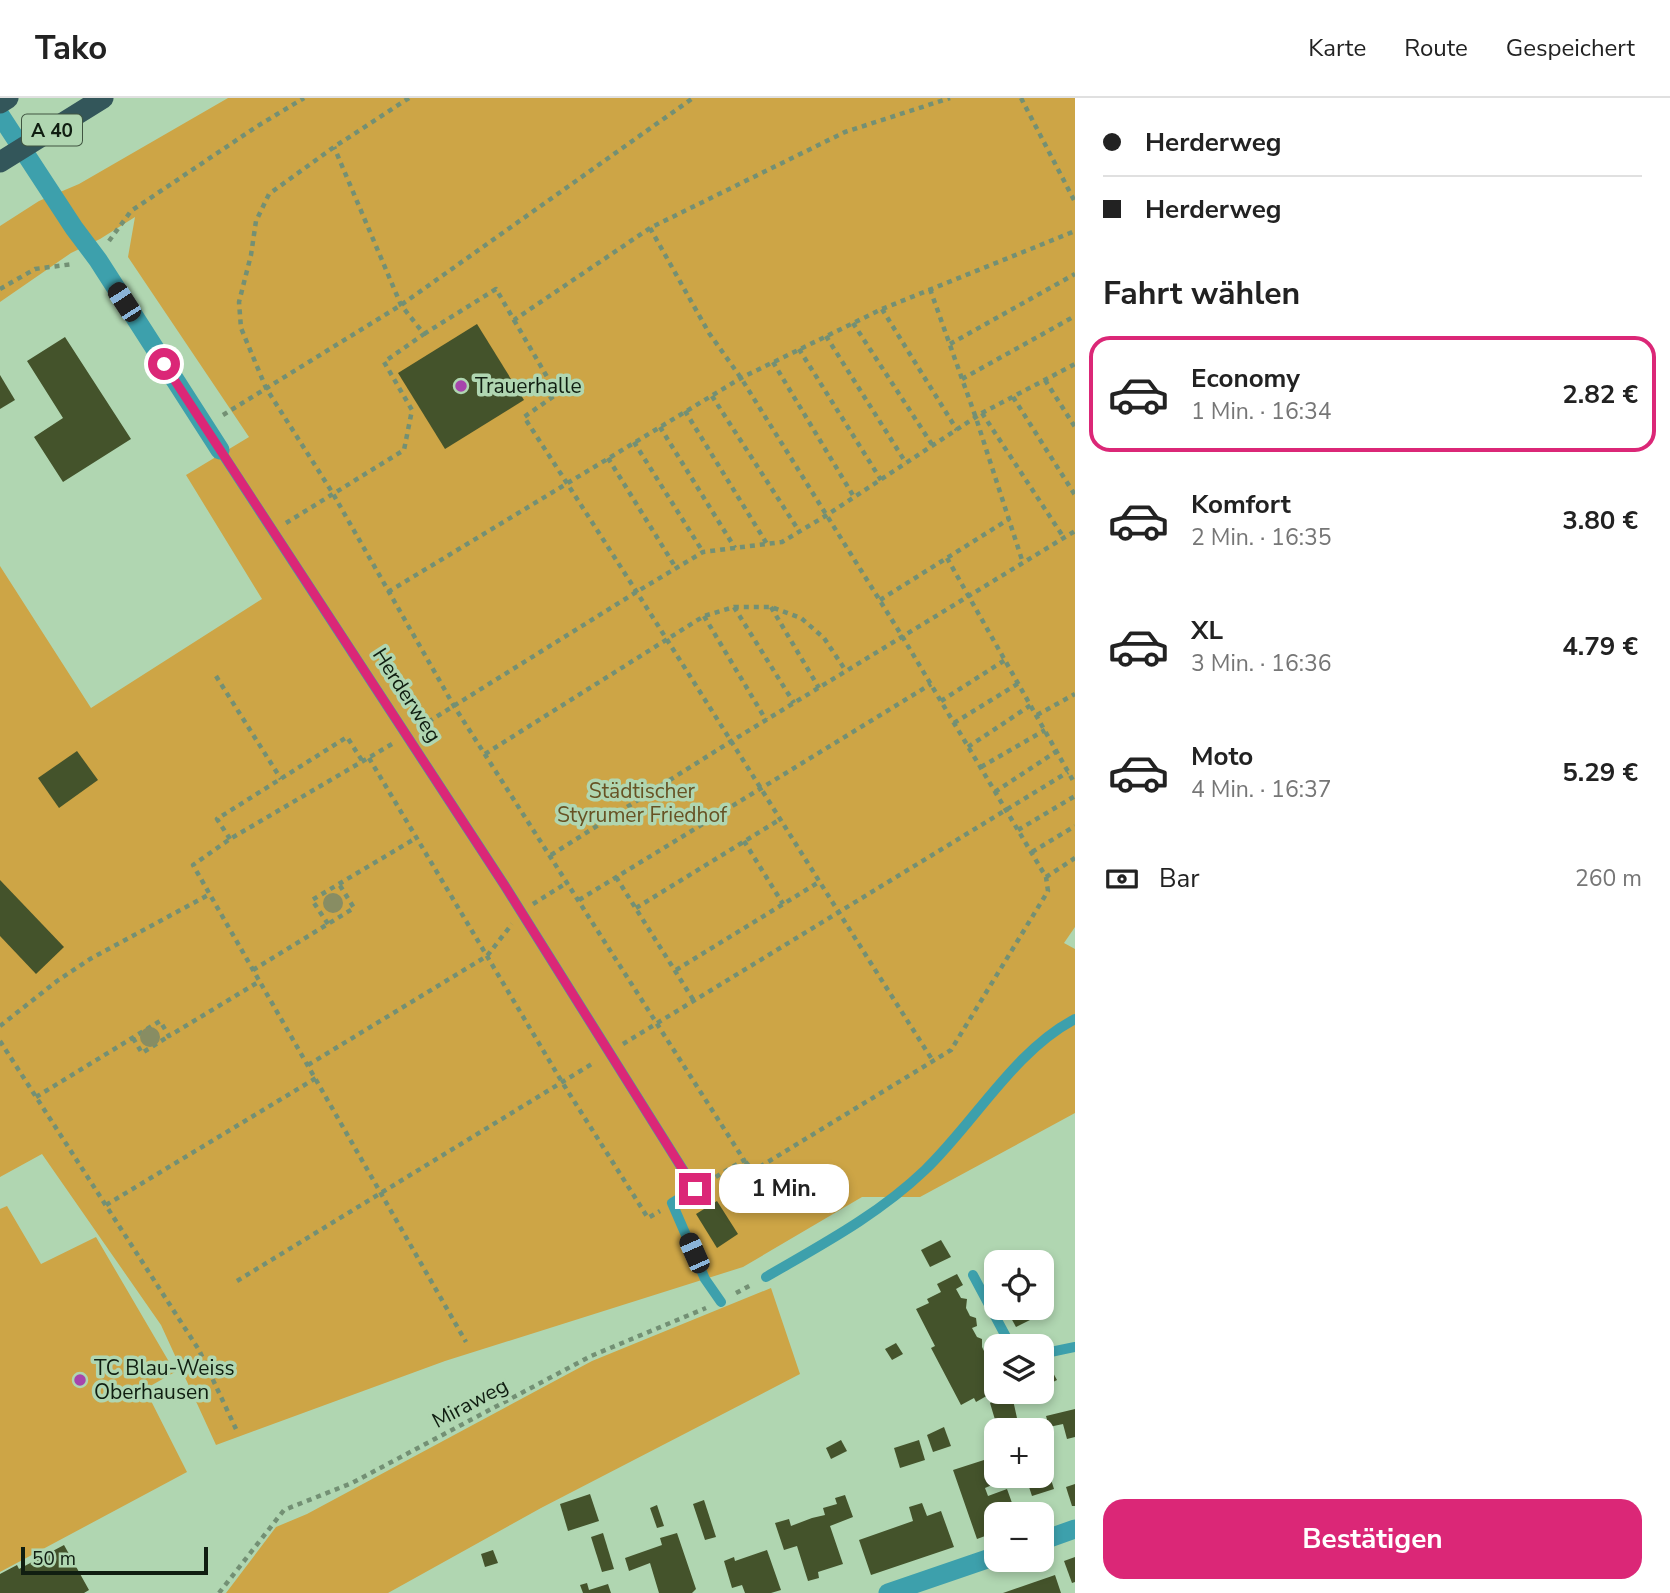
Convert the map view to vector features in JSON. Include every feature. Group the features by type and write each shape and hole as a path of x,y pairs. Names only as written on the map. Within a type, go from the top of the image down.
{"highway":[{"name":"A 40","path":"0,103 8,98"},
{"name":"A 40","path":"0,162 103,98"}],"street":[{"name":"Herderweg","path":"0,115 220,450"},
{"path":"1054,1536 1075,1529"},
{"path":"888,1593 984,1560"}],"lane":[{"name":"Herderweg","path":"220,450 522,912 695,1189"},
{"path":"766,1277 835,1237 897,1195 942,1153 1035,1046 1075,1019"},
{"path":"695,1189 672,1203 705,1279 721,1301"},
{"path":"973,1275 1004,1334"},
{"path":"1054,1351 1075,1347"}],"path":[{"path":"0,289 35,269 97,260 131,211 304,98"},
{"path":"409,98 269,194 256,221 239,302 241,328 266,388 332,492 454,706 753,1171 951,1050 1048,891 1046,877 981,767 827,515 741,378 709,333 650,228"},
{"path":"204,426 401,305 693,98"},
{"path":"514,320 650,228 845,132 950,98"},
{"path":"1021,98 1075,202"},
{"path":"334,147 401,305 424,334"},
{"path":"388,592 741,378 882,309 1075,231"},
{"path":"950,344 1075,274"},
{"path":"273,531 332,492 404,450 412,411 384,362 496,289 557,394 524,417 638,590 730,742 933,1061"},
{"path":"930,289 1024,562"},
{"path":"882,309 957,430"},
{"path":"962,379 1075,316"},
{"path":"852,323 933,446"},
{"path":"826,336 906,463"},
{"path":"799,349 881,480"},
{"path":"773,362 854,497"},
{"path":"466,1342 193,865 230,839 406,736 703,552 782,542 982,412 1075,364"},
{"path":"1045,380 1075,427"},
{"path":"712,396 799,531"},
{"path":"1013,397 1075,495"},
{"path":"685,411 767,544"},
{"path":"982,412 1064,538"},
{"path":"660,427 735,548"},
{"path":"634,442 703,552"},
{"path":"608,458 676,568"},
{"path":"880,600 1009,519"},
{"path":"551,855 1075,531"},
{"path":"947,558 1075,784"},
{"path":"485,754 704,616 734,607 771,607 802,618 824,638 846,671"},
{"path":"734,607 794,703"},
{"path":"771,607 819,688"},
{"path":"704,616 766,720"},
{"path":"941,701 1005,660"},
{"path":"216,676 281,779"},
{"path":"954,723 1018,683"},
{"path":"579,900 931,684"},
{"path":"1037,715 1075,694"},
{"path":"968,747 1031,705"},
{"path":"981,767 1045,730"},
{"path":"230,839 218,819 347,737 363,762"},
{"path":"995,792 1057,751"},
{"path":"369,758 562,1082 648,1219 672,1203"},
{"path":"237,1281 1068,772"},
{"path":"1018,830 1075,796"},
{"path":"636,908 779,820"},
{"path":"1032,852 1075,826"},
{"path":"328,924 312,900 416,838"},
{"path":"744,841 783,904"},
{"path":"1046,877 1075,858"},
{"path":"616,877 694,1001"},
{"path":"676,970 819,881"},
{"path":"308,1065 487,956 522,912 568,882"},
{"path":"253,970 355,908 339,884"},
{"path":"0,1026 90,959 210,894"},
{"path":"133,1038 142,1053 260,981"},
{"path":"36,1097 160,1021 169,1036"},
{"path":"0,1041 199,1350 236,1429"},
{"path":"106,1205 316,1078"},
{"path":"695,1189 744,1160"},
{"name":"Miraweg","path":"219,1593 276,1517 293,1504 352,1483 591,1356 721,1301 766,1277"}],"green space":[{"name":"Städtischer Styrumer Friedhof","path":"228,98 1075,98 1075,927 1064,943 1075,949 1075,1113 920,1197 862,1197 743,1267 445,1361 216,1445 161,1325 42,1154 0,1177 0,566 91,708 262,599 186,475 249,437 128,257 135,217 71,253 0,302 0,226 39,201 79,184"},
{"name":"TC Blau-Weiss Oberhausen","path":"7,1206 41,1264 96,1237 175,1372 145,1389 187,1472 0,1572 0,1209"},
{"path":"771,1288 800,1374 541,1508 388,1593 226,1593 276,1527 307,1514 592,1361"}],"building":[{"name":"Trauerhalle","path":"477,324 524,400 445,449 398,373"},
{"path":"65,337 131,439 63,482 34,437 63,418 27,361"},
{"path":"0,375 15,400 0,409"},
{"path":"77,751 98,780 59,808 38,778"},
{"path":"0,880 64,947 36,974 0,936"},
{"path":"717,1201 738,1234 717,1248 696,1214"},
{"path":"941,1240 951,1257 930,1267 921,1250"},
{"path":"957,1274 963,1285 956,1289 961,1298 967,1299 966,1308 970,1316 976,1318 977,1326 972,1328 977,1337 982,1339 984,1397 976,1402 974,1398 961,1405 931,1348 935,1346 916,1309 929,1303 927,1299 941,1292 937,1284"},
{"path":"1012,1320 1030,1320 1016,1327"},
{"path":"896,1343 903,1354 892,1360 885,1349"},
{"path":"990,1404 1014,1404 1017,1418 994,1418"},
{"path":"1075,1409 1075,1437 1067,1439 1063,1424 1054,1426 1054,1418 1046,1416"},
{"path":"944,1427 951,1446 933,1452 927,1435"},
{"path":"841,1440 847,1451 831,1459 826,1448"},
{"path":"919,1440 925,1460 900,1468 894,1448"},
{"path":"984,1460 984,1488 988,1496 1007,1489 1012,1502 984,1502 984,1536 977,1539 953,1470"},
{"path":"1075,1484 1075,1506 1072,1506 1066,1487"},
{"path":"1029,1488 1054,1488 1054,1489 1032,1496"},
{"path":"590,1494 599,1521 568,1531 560,1504"},
{"path":"845,1495 853,1517 830,1526 843,1564 818,1572 819,1578 808,1581 797,1546 784,1550 775,1523 789,1519 791,1526 825,1515 823,1508 837,1504 835,1498"},
{"path":"704,1500 716,1537 705,1540 693,1504"},
{"path":"922,1503 927,1516 941,1511 954,1547 871,1575 859,1540 913,1521 909,1507"},
{"path":"657,1505 664,1526 657,1528 650,1508"},
{"path":"603,1533 614,1569 602,1572 591,1537"},
{"path":"677,1533 696,1589 692,1593 659,1593 650,1563 629,1571 625,1558 662,1545 660,1538"},
{"path":"64,1545 89,1590 84,1593 0,1593 0,1574 17,1565 19,1569"},
{"path":"493,1550 498,1563 485,1567 481,1554"},
{"path":"767,1550 781,1590 771,1593 745,1593 742,1585 732,1588 724,1561 734,1557 735,1561"},
{"path":"1075,1557 1075,1582 1072,1583 1064,1561"},
{"path":"1055,1575 1061,1593 1003,1593"},
{"path":"587,1583 589,1590 608,1584 611,1593 583,1593 580,1585"}],"place":[{"name":"Trauerhalle","path":"461,386"},
{"name":"TC Blau-Weiss Oberhausen","path":"80,1380"}],"route":[{"path":"164,364 505,886 695,1189"}]}
